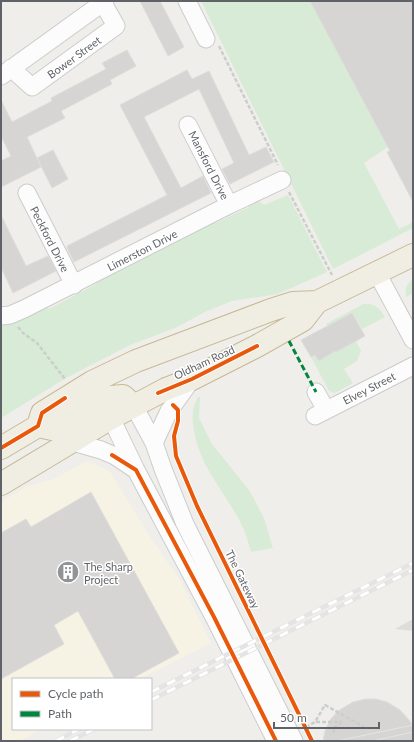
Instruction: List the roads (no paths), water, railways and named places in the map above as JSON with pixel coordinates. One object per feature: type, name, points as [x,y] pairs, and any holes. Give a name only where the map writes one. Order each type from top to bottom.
[{"type":"highway","name":"Oldham Road","points":[[1,484],[73,442],[102,400],[136,361],[271,310],[293,303],[317,302],[413,255]]},
{"type":"highway","name":"Oldham Road","points":[[102,400],[134,406],[166,389],[257,346],[303,320],[317,302]]},
{"type":"highway","points":[[4,444],[38,426],[52,428],[102,400]]},
{"type":"street","points":[[186,1],[206,39]]},
{"type":"street","name":"Bower Street","points":[[104,2],[116,26],[32,87],[6,72],[104,2]]},
{"type":"street","name":"Mansford Drive","points":[[188,125],[229,205]]},
{"type":"street","name":"Limerston Drive","points":[[5,315],[74,285],[229,205],[282,180]]},
{"type":"street","name":"Peckford Drive","points":[[27,193],[74,285]]},
{"type":"street","points":[[377,273],[413,340]]},
{"type":"street","name":"Elvey Street","points":[[316,392],[320,413],[413,366]]},
{"type":"street","points":[[154,443],[170,411],[192,378]]},
{"type":"street","points":[[102,400],[136,470],[214,618],[276,741]]},
{"type":"street","points":[[134,406],[154,443],[185,524],[301,738]]},
{"type":"street","points":[[73,442],[102,450],[115,456],[136,470]]},
{"type":"tram line","points":[[337,741],[413,725]]},
{"type":"tram line","points":[[372,741],[413,732]]},
{"type":"railway","points":[[152,692],[413,563]]},
{"type":"railway","points":[[152,700],[413,570]]},
{"type":"railway","points":[[56,741],[77,730]]},
{"type":"railway","points":[[70,741],[92,730]]},
{"type":"place","name":"The Sharp Project","points":[[68,572]]}]
